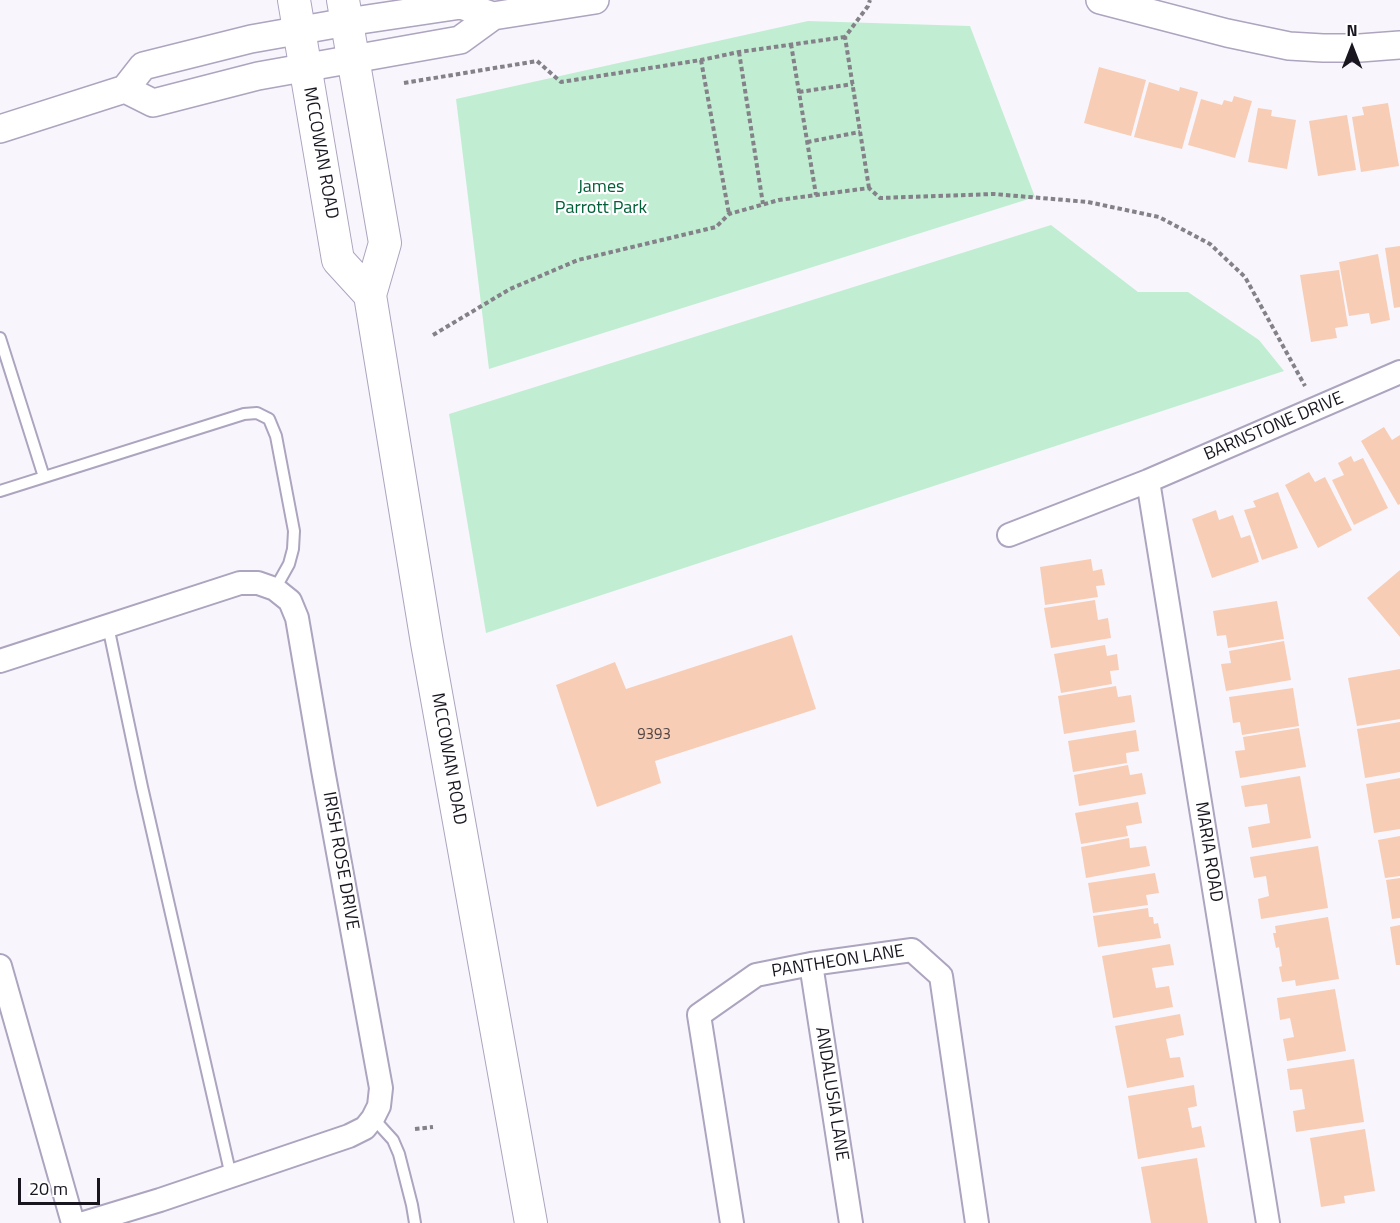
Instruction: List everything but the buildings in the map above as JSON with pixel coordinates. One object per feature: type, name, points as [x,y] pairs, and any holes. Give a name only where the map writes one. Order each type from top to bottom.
[{"type":"main road","name":"MCCOWAN ROAD","points":[[294,0],[338,260],[370,295]]},
{"type":"main road","name":"MCCOWAN ROAD","points":[[345,11],[385,243],[370,295],[427,643],[531,1223]]},
{"type":"street","points":[[125,89],[153,103],[258,75],[460,40],[493,16],[595,0]]},
{"type":"street","points":[[1100,0],[1227,33],[1289,46],[1360,48],[1400,45]]},
{"type":"street","points":[[0,129],[125,89],[143,66],[251,39],[299,31],[345,11],[461,5],[493,16]]},
{"type":"street","name":"BARNSTONE DRIVE","points":[[1009,535],[1148,481],[1400,372]]},
{"type":"street","name":"MARIA ROAD","points":[[1148,481],[1268,1223]]},
{"type":"street","points":[[0,660],[240,583],[258,583],[275,589]]},
{"type":"street","name":"IRISH ROSE DRIVE","points":[[275,589],[290,601],[297,618],[381,1088],[379,1106],[373,1118]]},
{"type":"street","name":"PANTHEON LANE","points":[[732,1223],[699,1015],[756,975],[811,964],[912,950],[941,976],[977,1223]]},
{"type":"street","name":"ANDALUSIA LANE","points":[[811,964],[851,1223]]},
{"type":"street","points":[[0,966],[73,1223]]},
{"type":"street","points":[[84,1223],[349,1136],[365,1128],[373,1118]]},
{"type":"lane","points":[[0,338],[44,477]]},
{"type":"lane","points":[[0,491],[244,414],[257,413],[269,419],[276,436],[294,531],[289,564],[275,589]]},
{"type":"lane","points":[[108,626],[231,1176]]},
{"type":"lane","points":[[373,1118],[393,1140],[399,1154],[415,1223]]},
{"type":"path","points":[[870,0],[845,38],[869,188],[880,198],[994,194],[1088,202],[1159,217],[1210,244],[1245,277],[1306,387]]},
{"type":"path","points":[[404,83],[537,61],[561,82],[739,52],[845,38]]},
{"type":"path","points":[[791,44],[816,195]]},
{"type":"path","points":[[739,52],[763,204]]},
{"type":"path","points":[[701,60],[729,214]]},
{"type":"path","points":[[799,92],[853,84]]},
{"type":"path","points":[[807,142],[860,132]]},
{"type":"path","points":[[433,335],[510,289],[578,260],[716,227],[729,214],[779,200],[869,188]]},
{"type":"path","points":[[415,1130],[433,1127]]},
{"type":"green space","name":"James Parrott Park","points":[[808,21],[970,26],[1035,197],[489,369],[456,99]]},
{"type":"green space","points":[[1051,225],[1138,292],[1188,292],[1259,340],[1284,371],[486,633],[449,414]]}]
